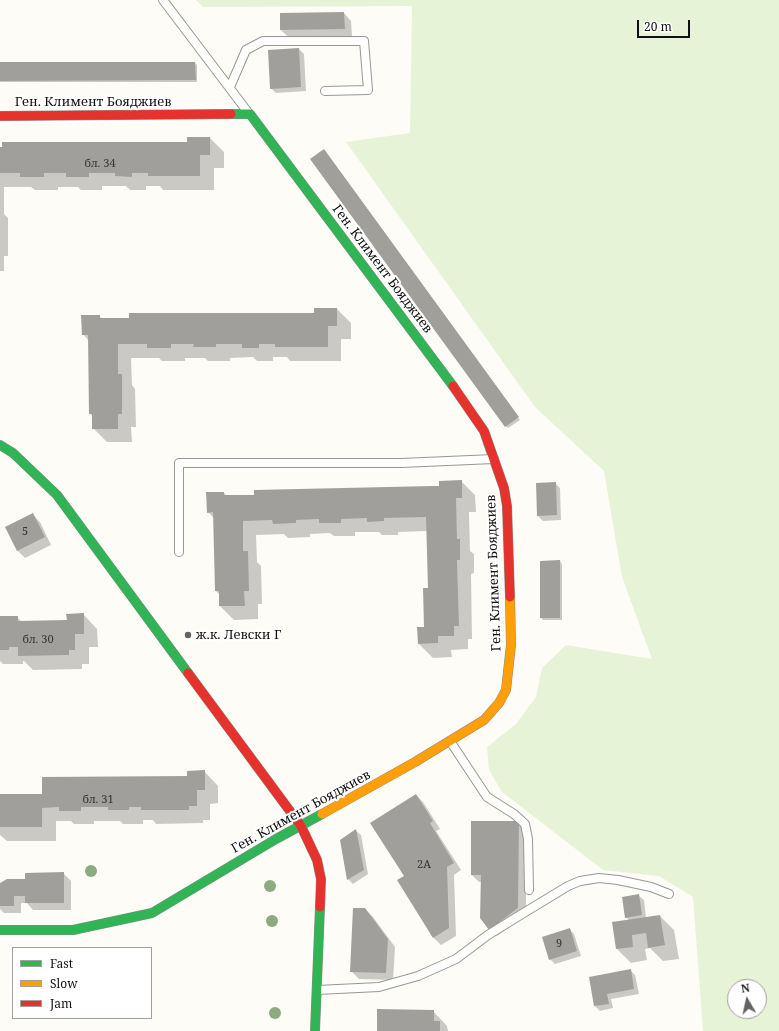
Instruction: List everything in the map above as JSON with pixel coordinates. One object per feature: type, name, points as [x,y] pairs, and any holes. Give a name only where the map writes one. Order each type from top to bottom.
[{"type":"street","name":"Ген. Климент Бояджиев","points":[[0,116],[250,114],[449,381],[484,431],[504,488],[507,506],[511,645],[506,690],[499,703],[484,720],[415,762],[301,826],[152,913],[73,930],[0,930]]},
{"type":"street","points":[[0,446],[13,453],[56,495],[301,826],[316,860],[321,879],[315,1031]]},
{"type":"lane","points":[[164,0],[250,114]]},
{"type":"lane","points":[[230,87],[246,50],[263,41],[364,42],[368,90],[325,91]]},
{"type":"lane","points":[[180,552],[179,463],[401,463],[495,459]]},
{"type":"lane","points":[[450,741],[487,797],[514,814],[525,824],[528,839],[529,890]]},
{"type":"lane","points":[[317,990],[379,987],[418,976],[456,959],[511,921],[568,886],[580,881],[600,878],[618,880],[651,887],[669,894]]},
{"type":"green space","points":[[196,0],[779,0],[779,1031],[703,1031],[693,897],[659,876],[603,870],[502,792],[489,770],[487,747],[516,724],[536,697],[542,668],[566,645],[652,659],[622,577],[604,471],[535,407],[346,142],[410,133],[412,6],[203,7]]},
{"type":"building","points":[[344,12],[345,29],[280,30],[280,13]]},
{"type":"building","points":[[299,48],[301,87],[270,89],[268,50]]},
{"type":"building","points":[[0,62],[195,62],[196,80],[0,81]]},
{"type":"building","points":[[187,137],[210,137],[210,155],[200,155],[200,176],[148,176],[148,173],[132,173],[132,177],[115,176],[115,173],[89,173],[89,177],[66,177],[66,173],[44,173],[44,177],[20,177],[20,173],[0,173],[0,147],[2,147],[2,142],[187,142]]},
{"type":"building","points":[[324,149],[519,417],[505,427],[310,159]]},
{"type":"building","points":[[314,308],[337,308],[337,326],[328,326],[328,347],[275,347],[275,344],[259,344],[259,348],[242,348],[242,344],[216,344],[216,347],[193,347],[194,344],[171,344],[171,348],[147,348],[147,344],[118,344],[118,374],[122,374],[122,414],[118,414],[118,429],[92,429],[92,414],[89,414],[88,335],[82,335],[81,315],[100,315],[100,318],[129,318],[129,313],[314,313]]},
{"type":"building","points":[[462,480],[462,498],[456,498],[457,539],[460,539],[460,560],[457,560],[459,626],[454,626],[454,636],[438,636],[438,643],[418,644],[417,627],[424,627],[423,588],[428,588],[426,517],[384,518],[384,521],[367,522],[367,518],[341,519],[341,523],[319,523],[319,519],[296,520],[296,523],[273,524],[272,520],[243,521],[243,551],[248,551],[249,591],[244,591],[245,606],[219,606],[219,591],[215,591],[213,512],[207,513],[206,492],[224,492],[224,495],[254,495],[254,490],[439,486],[439,481]]},
{"type":"building","points":[[556,482],[557,515],[537,516],[536,483]]},
{"type":"building","points":[[33,513],[45,537],[17,551],[5,527]]},
{"type":"building","points":[[560,560],[560,618],[540,618],[540,561]]},
{"type":"building","points":[[84,613],[84,634],[75,634],[75,650],[69,650],[69,655],[18,656],[18,647],[9,647],[9,650],[0,650],[0,616],[18,616],[18,621],[67,620],[66,614]]},
{"type":"building","points":[[205,770],[205,790],[197,790],[197,806],[189,806],[189,810],[141,810],[141,807],[129,807],[129,810],[108,810],[108,807],[81,807],[81,811],[59,811],[59,807],[42,808],[42,827],[0,827],[0,794],[42,794],[42,777],[187,776],[187,771]]},
{"type":"building","points":[[416,794],[433,821],[430,823],[454,863],[447,867],[449,928],[433,938],[397,880],[404,876],[370,823]]},
{"type":"building","points":[[471,821],[519,821],[518,908],[489,930],[480,918],[481,875],[471,875]]},
{"type":"building","points":[[356,829],[364,870],[347,880],[340,840]]},
{"type":"building","points":[[64,872],[64,903],[25,903],[25,896],[14,896],[14,906],[0,906],[0,883],[7,879],[25,879],[25,873]]},
{"type":"building","points":[[639,894],[642,915],[625,918],[622,897]]},
{"type":"building","points":[[353,908],[365,908],[388,939],[386,973],[350,972]]},
{"type":"building","points":[[660,915],[665,945],[648,948],[646,933],[632,935],[633,947],[616,949],[612,922]]},
{"type":"building","points":[[570,928],[577,951],[549,960],[542,937]]},
{"type":"building","points":[[631,969],[634,989],[607,994],[609,1004],[594,1006],[589,977]]},
{"type":"building","points":[[377,1009],[434,1010],[434,1021],[440,1021],[440,1031],[377,1031]]},
{"type":"traffic: fast","points":[[231,114],[250,114],[453,386]]},
{"type":"traffic: fast","points":[[0,445],[13,453],[57,495],[188,673]]},
{"type":"traffic: fast","points":[[0,930],[73,930],[152,913],[276,839],[322,814]]},
{"type":"traffic: fast","points":[[315,1031],[320,907]]},
{"type":"traffic: slow","points":[[322,814],[415,762],[484,720],[499,703],[506,690],[511,645],[510,597]]},
{"type":"traffic: jam","points":[[0,116],[231,114]]},
{"type":"traffic: jam","points":[[453,386],[484,431],[504,488],[507,506],[510,597]]},
{"type":"traffic: jam","points":[[188,673],[301,826],[317,860],[321,879],[320,907]]},
{"type":"place","name":"ж.к. Левски Г","points":[[188,635]]}]
